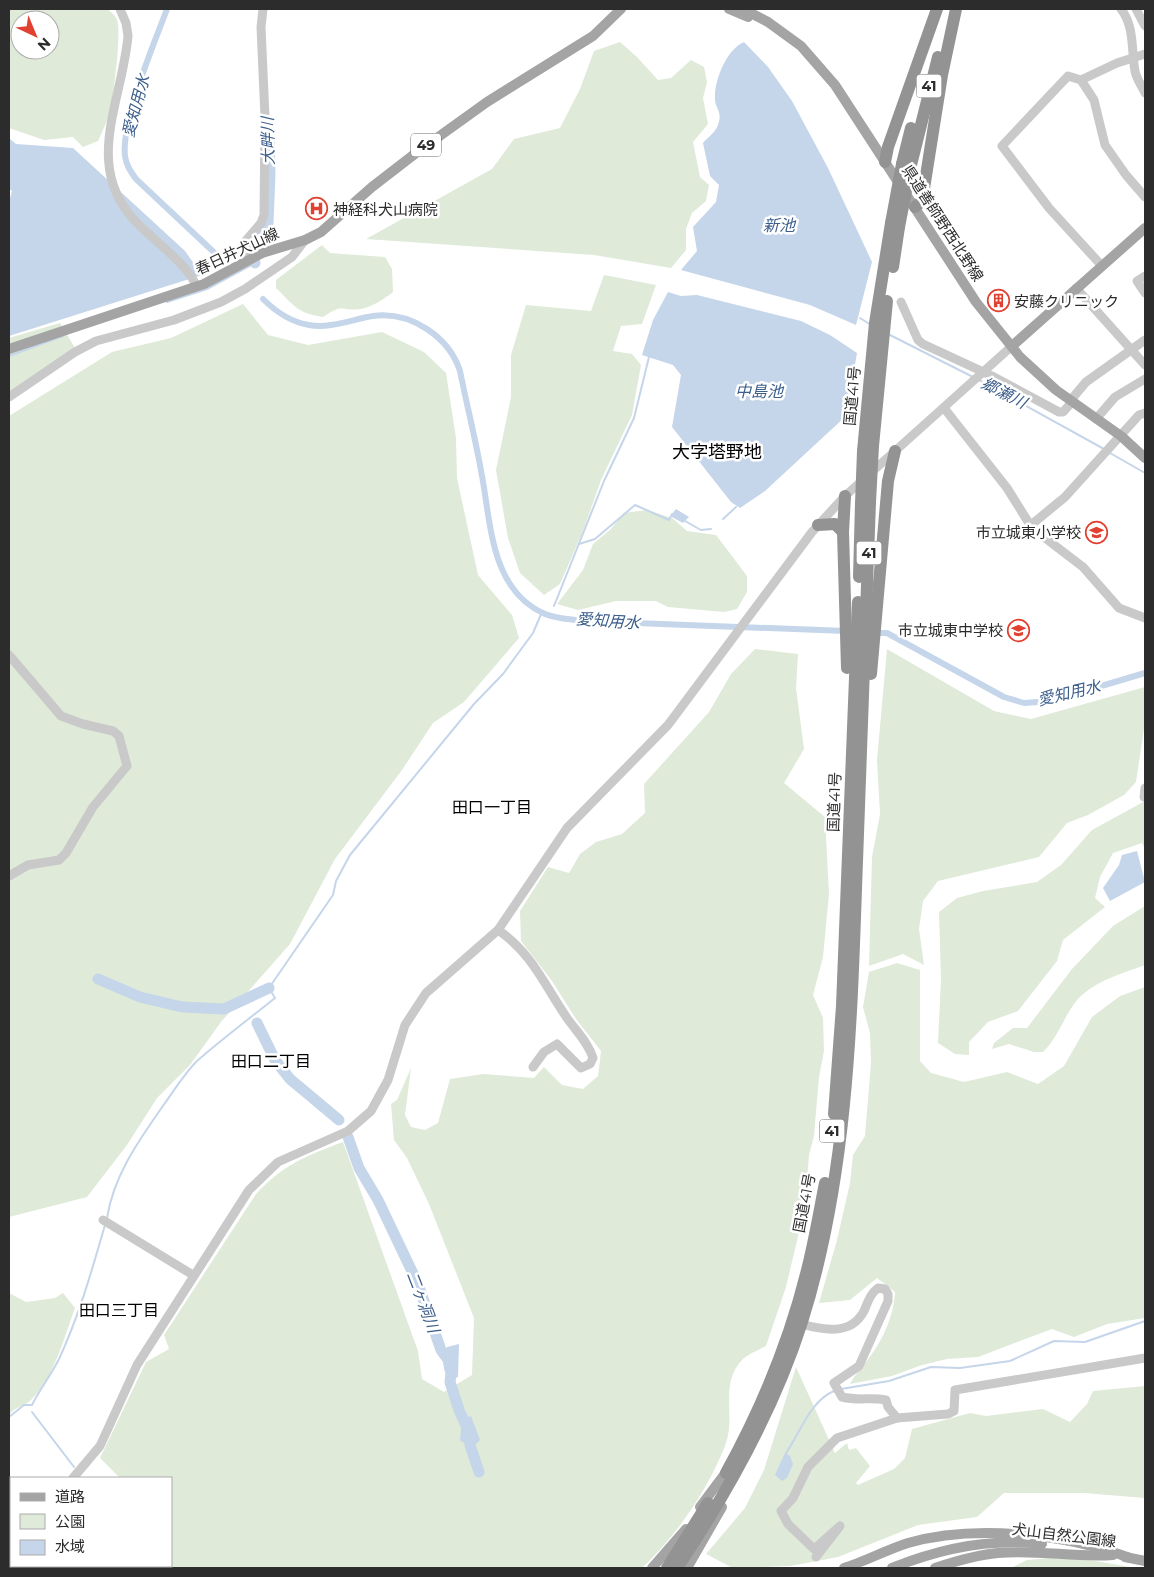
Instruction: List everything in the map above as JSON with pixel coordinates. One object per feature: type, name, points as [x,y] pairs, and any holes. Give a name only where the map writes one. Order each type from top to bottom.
[{"type":"highway","points":[[885,162],[888,147],[937,9]]},
{"type":"highway","name":"国道41号","points":[[677,1568],[777,1388],[801,1324],[828,1217],[846,1088],[859,658],[867,604],[866,503],[871,416],[882,308],[895,225],[906,165],[943,9]]},
{"type":"highway","name":"国道41号","points":[[906,165],[952,9]]},
{"type":"highway","points":[[915,207],[922,201],[942,75],[956,9]]},
{"type":"highway","points":[[857,744],[859,658],[888,482],[895,451]]},
{"type":"highway","points":[[874,470],[881,472],[888,482]]},
{"type":"highway","points":[[845,496],[843,532],[845,607],[859,658]]},
{"type":"highway","points":[[818,525],[835,524],[843,532]]},
{"type":"highway","name":"国道41号","points":[[667,1568],[731,1473],[780,1353],[806,1275],[827,1177],[836,1098],[857,744]]},
{"type":"main road","name":"春日井犬山線","points":[[9,349],[196,286],[262,253],[305,240],[321,232],[372,186],[487,102],[593,36],[621,9]]},
{"type":"main road","name":"県道善師野西北野線","points":[[729,9],[801,46]]},
{"type":"main road","name":"県道善師野西北野線","points":[[743,9],[768,22],[801,46],[835,85],[976,302],[1036,373],[1070,402],[1121,436],[1145,458]]},
{"type":"main road","points":[[1012,346],[1145,228]]},
{"type":"main road","points":[[652,1568],[731,1473]]},
{"type":"main road","points":[[687,1568],[720,1512],[731,1473]]},
{"type":"main road","points":[[844,1568],[907,1544],[965,1533],[1027,1536],[1105,1548],[1130,1558]]},
{"type":"main road","name":"犬山自然公園線","points":[[892,1568],[942,1551],[1008,1542],[1037,1544],[1145,1561]]},
{"type":"main road","points":[[935,1568],[964,1559],[999,1552],[1092,1556],[1113,1555]]},
{"type":"street","points":[[246,260],[243,244],[261,223],[264,214],[265,117],[261,27],[263,9]]},
{"type":"street","points":[[1120,9],[1125,14],[1132,35],[1135,73],[1145,93]]},
{"type":"street","points":[[1136,9],[1145,26]]},
{"type":"street","points":[[124,10],[128,29],[127,47],[107,148],[108,170],[113,188],[121,205],[187,272],[196,286]]},
{"type":"street","points":[[1081,80],[1117,63],[1145,54]]},
{"type":"street","points":[[1102,266],[1049,208],[1002,146],[1068,76],[1081,80],[1094,100],[1104,145],[1145,197]]},
{"type":"street","points":[[9,397],[75,352],[96,341],[174,320],[221,302],[246,289],[292,257],[305,240]]},
{"type":"street","points":[[1145,276],[1137,282],[1145,293]]},
{"type":"street","points":[[1076,288],[1145,365]]},
{"type":"street","points":[[901,302],[918,340],[923,344],[985,372],[1058,412],[1062,412],[1086,382],[1145,340]]},
{"type":"street","points":[[74,1477],[100,1446],[137,1365],[249,1190],[278,1162],[348,1131],[371,1111],[388,1080],[405,1025],[415,1008],[441,978],[498,930],[567,828],[655,740],[818,525],[845,496],[1012,346]]},
{"type":"street","points":[[1096,419],[1115,397],[1145,379]]},
{"type":"street","points":[[944,408],[1007,488],[1031,525],[1083,566],[1119,608],[1145,618]]},
{"type":"street","points":[[1031,525],[1065,497],[1139,415],[1145,413]]},
{"type":"street","points":[[9,656],[61,716],[83,724],[113,730],[119,736],[127,766],[93,807],[66,853],[59,860],[28,865],[9,876]]},
{"type":"street","points":[[1144,797],[1145,788]]},
{"type":"street","points":[[498,930],[515,943],[539,971],[565,1015],[589,1047],[593,1058],[590,1064],[581,1068],[557,1044],[544,1052],[533,1067]]},
{"type":"street","points":[[102,1220],[193,1275]]},
{"type":"street","points":[[801,1324],[827,1331],[837,1329],[860,1317],[873,1292],[878,1288],[885,1289],[888,1294],[865,1356],[859,1366],[834,1383],[842,1397],[860,1401],[876,1398],[886,1400],[888,1407],[897,1418]]},
{"type":"street","points":[[816,1556],[840,1526],[814,1549],[788,1524],[780,1511],[793,1498],[808,1467],[837,1438],[897,1418],[948,1414],[954,1411],[955,1390],[1145,1358]]},
{"type":"green space","points":[[9,9],[107,9],[117,20],[118,38],[110,112],[98,141],[83,147],[73,137],[44,140],[9,128]]},
{"type":"green space","points":[[620,42],[658,80],[671,78],[691,60],[704,67],[707,82],[703,98],[708,124],[693,142],[700,177],[709,185],[706,201],[692,213],[686,229],[686,250],[671,268],[594,255],[366,239],[492,169],[514,139],[560,128],[580,89],[594,51]]},
{"type":"green space","points":[[322,245],[330,253],[385,257],[392,269],[393,292],[382,300],[361,309],[339,309],[323,317],[301,311],[276,288],[276,280]]},
{"type":"green space","points":[[604,275],[656,285],[642,324],[621,326],[613,351],[632,354],[641,365],[632,415],[601,480],[583,531],[560,584],[544,595],[520,573],[508,538],[496,470],[511,397],[511,355],[526,305],[591,311]]},
{"type":"green space","points":[[243,304],[268,335],[308,345],[382,332],[424,352],[446,373],[456,438],[457,478],[478,575],[512,615],[519,638],[464,702],[433,723],[402,770],[335,859],[290,944],[221,1022],[190,1065],[157,1098],[127,1145],[87,1197],[9,1217],[9,416],[112,352],[171,338]]},
{"type":"green space","points":[[60,323],[75,348],[9,393],[9,338]]},
{"type":"green space","points":[[647,510],[672,518],[687,531],[716,535],[747,576],[747,592],[737,609],[724,612],[668,607],[656,601],[616,601],[578,610],[557,604],[583,570],[593,544],[611,529],[624,513]]},
{"type":"green space","points":[[755,649],[798,654],[796,688],[804,749],[784,783],[825,817],[829,894],[823,957],[813,995],[823,1018],[824,1051],[819,1077],[814,1136],[809,1155],[805,1207],[786,1287],[766,1346],[743,1359],[731,1379],[728,1435],[725,1446],[700,1496],[679,1527],[642,1568],[9,1568],[10,1539],[10,1567],[172,1567],[172,1477],[119,1477],[100,1458],[146,1362],[169,1349],[164,1335],[256,1194],[286,1168],[318,1152],[343,1142],[418,1351],[422,1379],[444,1392],[472,1375],[474,1318],[429,1204],[407,1158],[394,1140],[391,1104],[397,1100],[411,1068],[405,1115],[411,1127],[425,1130],[438,1123],[450,1079],[483,1074],[534,1078],[544,1067],[562,1085],[583,1089],[598,1076],[601,1051],[576,1019],[552,981],[521,941],[520,911],[548,867],[569,873],[580,854],[596,842],[622,834],[645,813],[644,784],[709,712],[731,674]]},
{"type":"green space","points":[[887,649],[994,711],[1031,719],[1145,687],[1145,722],[1136,782],[1124,795],[1088,815],[1067,823],[1039,857],[938,881],[923,901],[919,929],[924,965],[903,954],[869,966],[872,857],[880,814],[877,760]]},
{"type":"green space","points":[[1145,801],[1145,849],[1142,843],[1113,853],[1100,877],[1095,898],[1105,907],[1063,940],[1057,961],[1018,1011],[988,1022],[969,1042],[969,1055],[955,1054],[938,1043],[941,979],[939,912],[957,898],[983,891],[1037,882],[1061,865],[1092,830]]},
{"type":"green space","points":[[1145,906],[1145,965],[1089,989],[1076,1001],[1049,1046],[1043,1052],[1034,1052],[1009,1044],[992,1049],[994,1043],[1013,1028],[1027,1028],[1072,969],[1113,926]]},
{"type":"green space","points":[[897,963],[920,970],[920,1061],[931,1073],[964,1082],[1007,1072],[1038,1084],[1064,1066],[1092,1017],[1120,996],[1145,987],[1145,1318],[1107,1324],[1074,1337],[1052,1329],[978,1357],[947,1359],[922,1365],[892,1376],[850,1384],[883,1335],[890,1318],[895,1292],[877,1278],[850,1300],[819,1303],[837,1240],[850,1183],[853,1155],[865,1136],[871,1063],[870,1033],[863,1007],[869,972]]},
{"type":"green space","points":[[9,1293],[26,1302],[55,1298],[63,1293],[75,1308],[58,1357],[46,1380],[31,1400],[9,1415]]},
{"type":"green space","points":[[796,1367],[835,1453],[847,1443],[849,1450],[856,1448],[870,1466],[856,1483],[858,1485],[894,1469],[905,1458],[912,1429],[970,1413],[986,1416],[1043,1409],[1070,1422],[1087,1404],[1093,1391],[1145,1386],[1145,1498],[1084,1493],[1004,1493],[977,1517],[918,1525],[838,1557],[790,1566],[733,1568],[706,1554],[745,1508],[764,1470]]},
{"type":"green space","points":[[1053,1558],[1090,1560],[1136,1568],[1011,1568],[1027,1560]]},
{"type":"water","name":"新池","points":[[744,42],[768,67],[792,101],[828,168],[872,262],[856,325],[810,305],[681,270],[697,251],[693,227],[716,202],[719,185],[710,176],[703,143],[718,125],[719,113],[716,105],[715,91],[719,74],[732,51]]},
{"type":"water","points":[[9,138],[16,144],[73,148],[185,251],[202,275],[9,336],[9,202],[12,191],[9,189]]},
{"type":"water","name":"中島池","points":[[668,292],[681,296],[697,295],[801,321],[830,335],[857,353],[846,416],[765,491],[740,508],[731,502],[672,427],[681,375],[673,365],[642,355],[653,320]]},
{"type":"water","points":[[676,509],[689,517],[683,523],[670,516]]},
{"type":"water","points":[[1137,851],[1145,882],[1110,901],[1103,888],[1119,865],[1122,855]]},
{"type":"water","points":[[459,1344],[458,1377],[450,1380],[445,1373],[443,1364],[445,1350],[447,1347]]},
{"type":"water","points":[[471,1416],[480,1440],[476,1444],[465,1444],[460,1440],[462,1419]]},
{"type":"water","points":[[785,1453],[790,1456],[793,1464],[787,1478],[782,1481],[775,1475]]},
{"type":"waterway","name":"愛知用水","points":[[167,9],[133,103],[125,141],[125,156],[129,168],[136,179],[220,258]]},
{"type":"waterway","name":"大畔川","points":[[255,263],[248,246],[268,223],[269,130]]},
{"type":"waterway","points":[[167,302],[207,289],[255,263]]},
{"type":"waterway","name":"愛知用水","points":[[263,299],[284,315],[309,325],[333,325],[373,316],[401,318],[427,329],[447,347],[460,371],[497,554],[504,573],[514,589],[527,603],[545,614],[583,621],[846,631]]},
{"type":"waterway","name":"郷瀬川","points":[[860,318],[871,325]]},
{"type":"waterway","name":"郷瀬川","points":[[888,334],[973,377]]},
{"type":"waterway","points":[[9,356],[63,336]]},
{"type":"waterway","points":[[554,606],[604,481],[634,418],[649,357]]},
{"type":"waterway","name":"郷瀬川","points":[[979,380],[1104,449]]},
{"type":"waterway","name":"郷瀬川","points":[[1110,453],[1145,473]]},
{"type":"waterway","points":[[579,544],[595,539],[635,505],[669,520],[672,514]]},
{"type":"waterway","points":[[723,519],[736,507]]},
{"type":"waterway","points":[[685,521],[701,530],[711,529]]},
{"type":"waterway","points":[[107,1218],[110,1202],[129,1158],[180,1081],[197,1061],[275,998],[269,988],[333,895],[336,881],[350,855],[474,704],[503,674],[533,633],[542,612]]},
{"type":"waterway","name":"愛知用水","points":[[874,633],[887,633],[1004,697],[1024,703],[1051,701],[1145,673]]},
{"type":"waterway","points":[[98,979],[140,997],[182,1007],[224,1009],[269,988]]},
{"type":"waterway","name":"二ヶ洞川","points":[[257,1023],[275,1060],[290,1079],[339,1120]]},
{"type":"waterway","name":"二ヶ洞川","points":[[348,1137],[359,1168],[378,1200],[418,1284],[441,1350],[452,1365],[450,1382],[459,1410],[470,1434],[470,1445],[479,1472]]},
{"type":"waterway","points":[[9,1417],[24,1405],[32,1405],[59,1359],[79,1310],[105,1225]]},
{"type":"waterway","points":[[841,1389],[889,1381],[931,1367],[960,1368],[1010,1361],[1054,1341],[1085,1342],[1145,1321]]},
{"type":"waterway","points":[[786,1453],[806,1418],[818,1402],[834,1391]]},
{"type":"waterway","points":[[32,1412],[74,1467]]},
{"type":"place","name":"神経科犬山病院","points":[[317,209]]},
{"type":"place","name":"安藤クリニック","points":[[998,301]]},
{"type":"place","name":"市立城東小学校","points":[[1097,532]]},
{"type":"place","name":"市立城東中学校","points":[[1019,630]]},
{"type":"district","name":"大字塔野地","points":[[717,452]]},
{"type":"district","name":"田口一丁目","points":[[492,807]]},
{"type":"district","name":"田口二丁目","points":[[271,1061]]},
{"type":"district","name":"田口三丁目","points":[[119,1310]]}]
